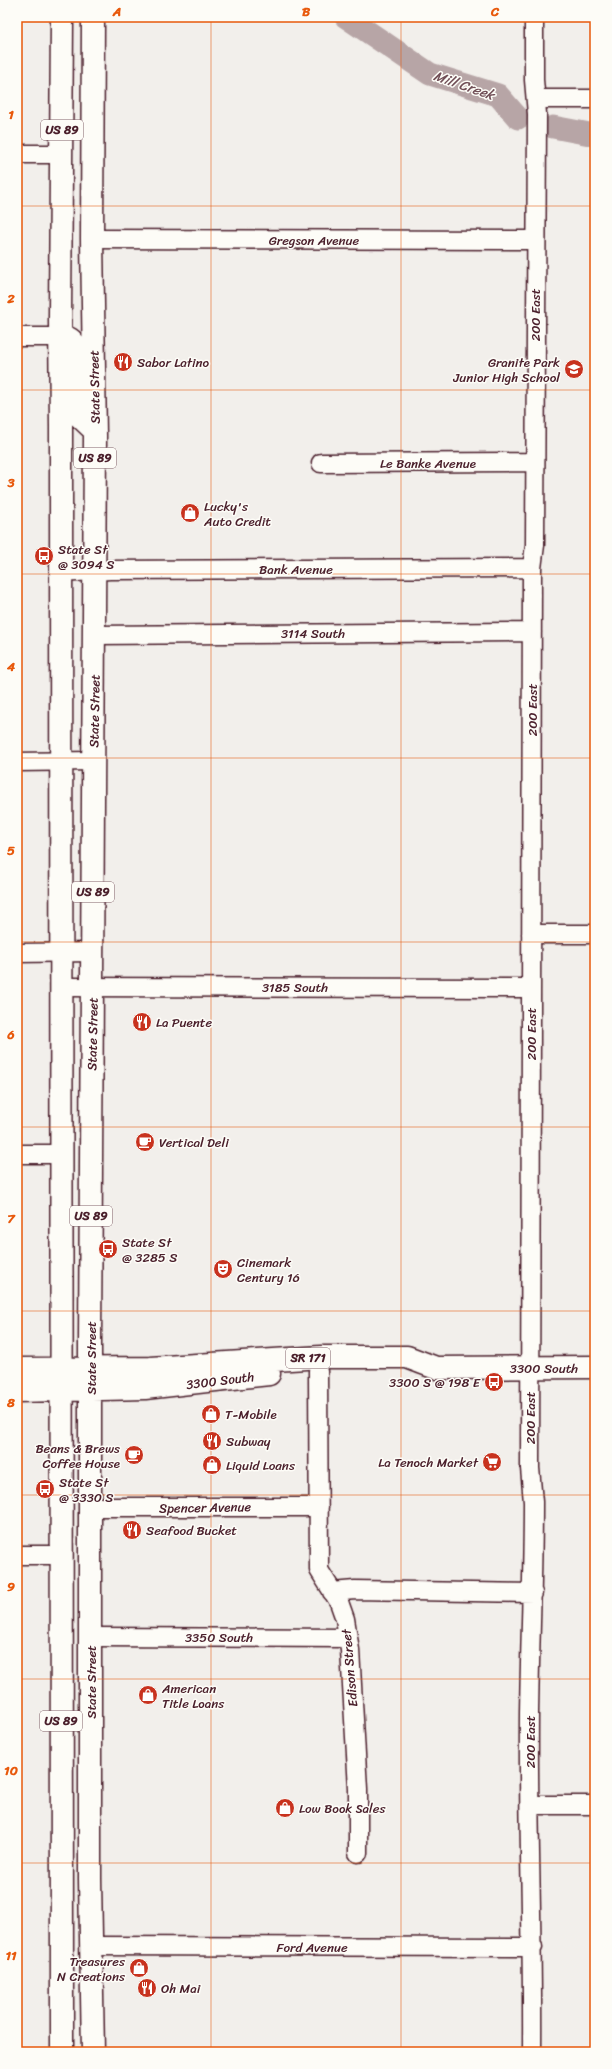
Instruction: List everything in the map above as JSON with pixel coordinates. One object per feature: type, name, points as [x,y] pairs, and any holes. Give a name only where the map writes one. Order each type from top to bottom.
[{"type":"main road","name":"US 89","points":[[62,17],[60,337],[62,2052]]},
{"type":"main road","name":"State Street","points":[[92,17],[92,239],[95,431],[90,1379],[91,1946],[93,2052]]},
{"type":"main road","points":[[60,337],[67,337],[73,340],[76,347],[77,414],[95,431]]},
{"type":"main road","name":"3300 South","points":[[17,1391],[62,1391],[90,1379],[150,1368],[321,1357],[407,1357],[436,1368],[595,1367]]},
{"type":"main road","name":"3300 South","points":[[17,1369],[62,1369],[90,1379],[145,1388],[281,1372],[408,1369],[421,1363]]},
{"type":"street","name":"200 East","points":[[532,2052],[533,1947],[529,1713],[533,1593],[530,1368],[532,568],[535,545],[536,240],[536,99],[534,17]]},
{"type":"street","points":[[536,99],[595,99]]},
{"type":"street","points":[[17,154],[62,154]]},
{"type":"street","name":"Gregson Avenue","points":[[92,239],[536,240]]},
{"type":"street","points":[[17,337],[60,337]]},
{"type":"street","name":"Le Banke Avenue","points":[[321,463],[535,462]]},
{"type":"street","name":"Bank Avenue","points":[[61,573],[94,571],[532,568]]},
{"type":"street","name":"3114 South","points":[[94,635],[532,632]]},
{"type":"street","points":[[17,762],[93,761]]},
{"type":"street","points":[[531,934],[595,934]]},
{"type":"street","points":[[17,953],[93,952]]},
{"type":"street","name":"3185 South","points":[[60,987],[531,988]]},
{"type":"street","points":[[17,1154],[61,1154]]},
{"type":"street","name":"Edison Street","points":[[318,1371],[319,1570],[339,1602],[348,1638],[358,1789],[358,1853]]},
{"type":"street","name":"Spencer Avenue","points":[[91,1507],[319,1507]]},
{"type":"street","points":[[17,1555],[62,1555]]},
{"type":"street","points":[[332,1592],[355,1590],[533,1593]]},
{"type":"street","name":"3350 South","points":[[91,1637],[348,1638]]},
{"type":"street","points":[[530,1805],[595,1805]]},
{"type":"street","name":"Ford Avenue","points":[[91,1946],[533,1947]]},
{"type":"waterway","name":"Mill Creek","points":[[346,17],[430,74],[498,95],[518,118]]},
{"type":"waterway","name":"Mill Creek","points":[[553,127],[595,135]]},
{"type":"place","name":"Sabor Latino","points":[[123,362]]},
{"type":"place","name":"Granite Park Junior High School","points":[[574,369]]},
{"type":"place","name":"Lucky's Auto Credit","points":[[190,513]]},
{"type":"place","name":"State St @ 3094 S","points":[[44,556]]},
{"type":"place","name":"La Puente","points":[[142,1022]]},
{"type":"place","name":"Vertical Deli","points":[[145,1142]]},
{"type":"place","name":"State St @ 3285 S","points":[[108,1249]]},
{"type":"place","name":"Cinemark Century 16","points":[[223,1269]]},
{"type":"place","name":"3300 S @ 198 E","points":[[494,1382]]},
{"type":"place","name":"T-Mobile","points":[[211,1414]]},
{"type":"place","name":"Subway","points":[[212,1441]]},
{"type":"place","name":"Beans & Brews Coffee House","points":[[134,1455]]},
{"type":"place","name":"La Tenoch Market","points":[[492,1462]]},
{"type":"place","name":"Liquid Loans","points":[[212,1465]]},
{"type":"place","name":"State St @ 3330 S","points":[[45,1489]]},
{"type":"place","name":"Seafood Bucket","points":[[132,1530]]},
{"type":"place","name":"American Title Loans","points":[[148,1695]]},
{"type":"place","name":"Low Book Sales","points":[[285,1808]]},
{"type":"place","name":"Treasures N Creations","points":[[139,1968]]},
{"type":"place","name":"Oh Mai","points":[[147,1988]]}]
